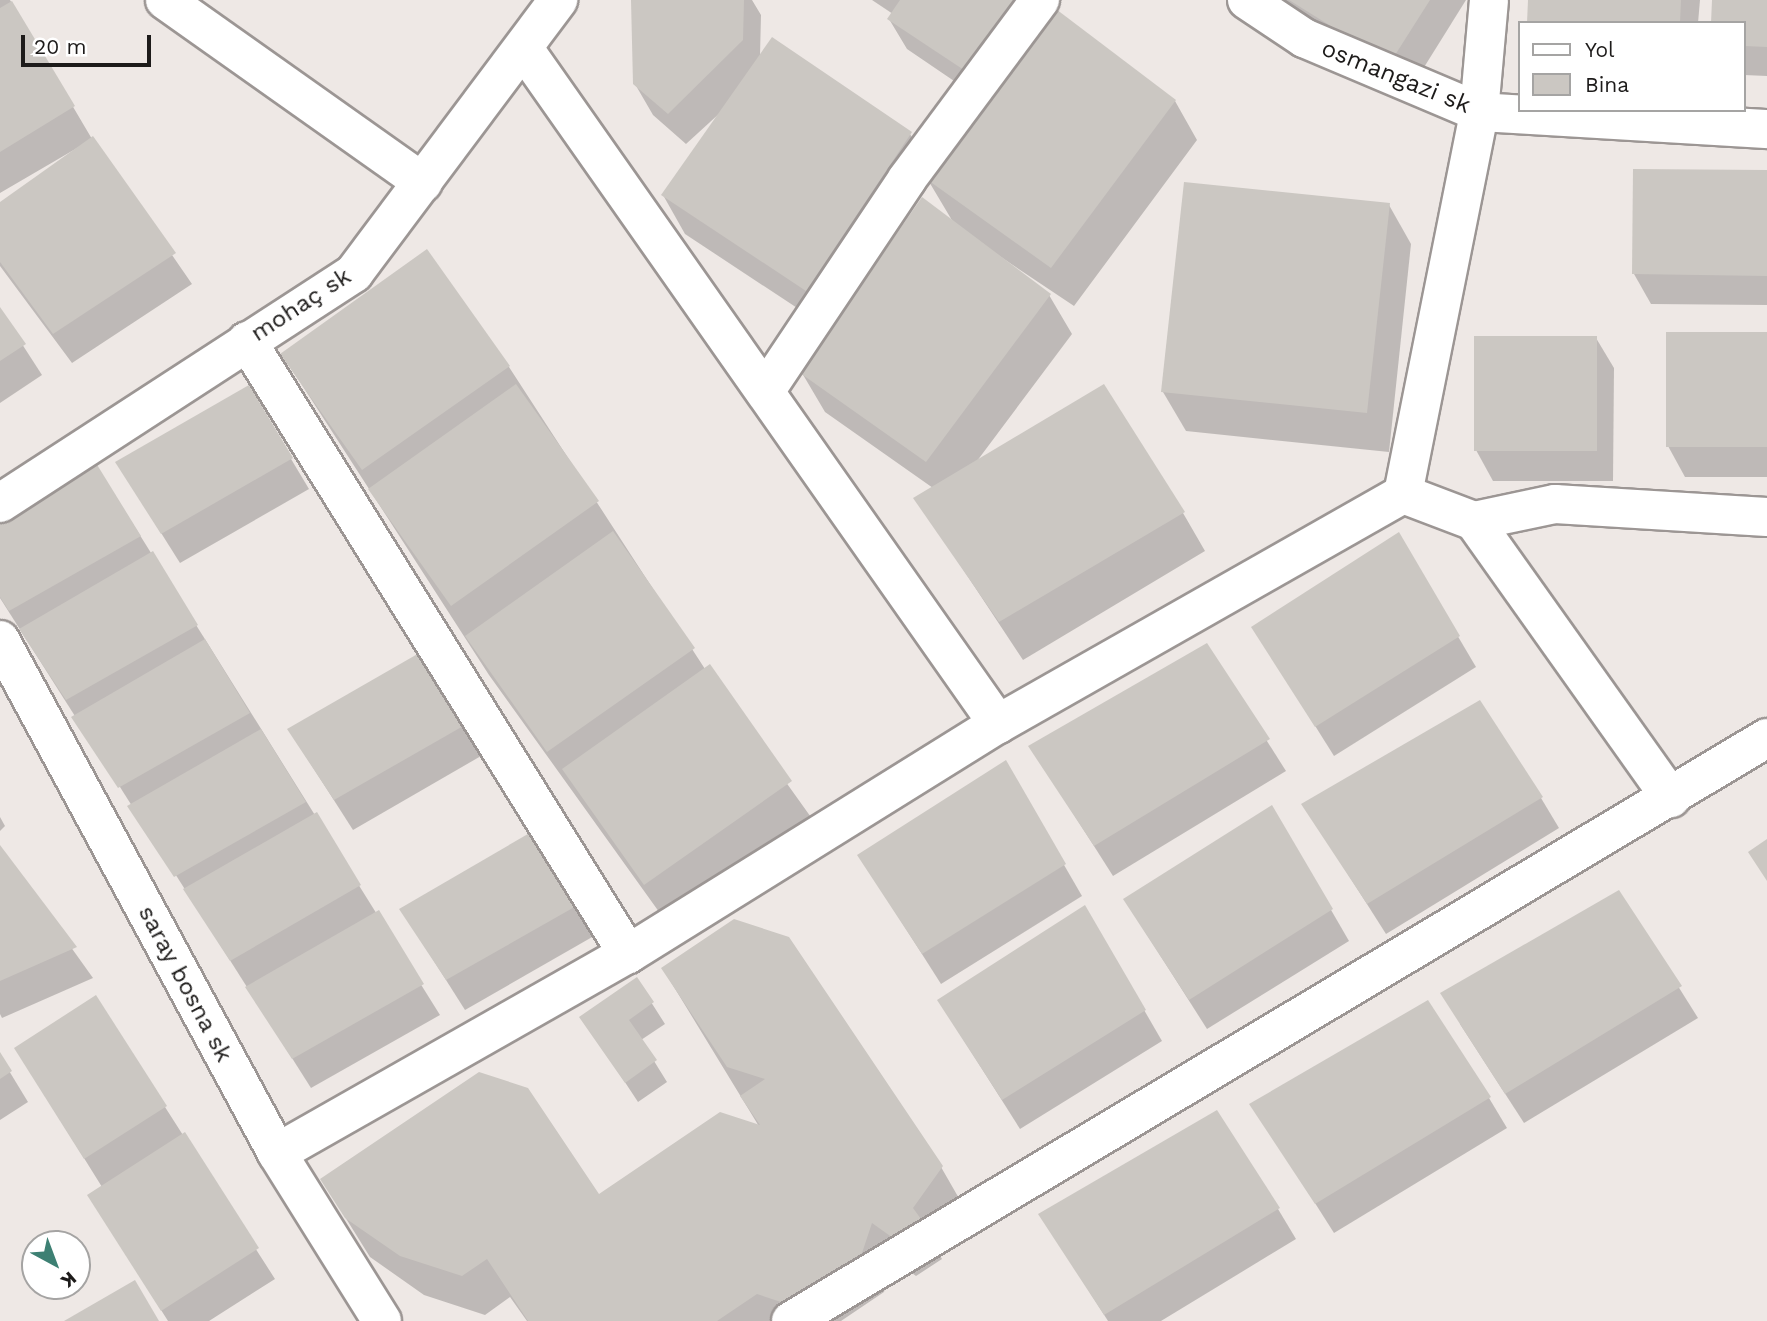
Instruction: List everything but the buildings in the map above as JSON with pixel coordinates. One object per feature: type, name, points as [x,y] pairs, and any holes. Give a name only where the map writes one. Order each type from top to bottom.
[{"type":"street","points":[[165,0],[423,183]]},
{"type":"street","name":"mohaç sk","points":[[0,503],[354,273],[558,0]]},
{"type":"street","points":[[766,390],[907,179],[1040,0]]},
{"type":"street","name":"osmangazi sk","points":[[1247,0],[1304,38],[1479,111],[1767,129]]},
{"type":"street","points":[[276,1153],[628,954],[999,724],[1403,494],[1479,111],[1489,0]]},
{"type":"street","points":[[524,49],[999,724]]},
{"type":"street","points":[[247,341],[628,954]]},
{"type":"street","points":[[1403,494],[1474,521],[1555,504],[1767,517]]},
{"type":"street","points":[[1474,521],[1671,799]]},
{"type":"street","name":"saray bosna sk","points":[[0,640],[276,1153],[382,1321]]},
{"type":"street","points":[[790,1321],[1671,799],[1767,738]]}]
